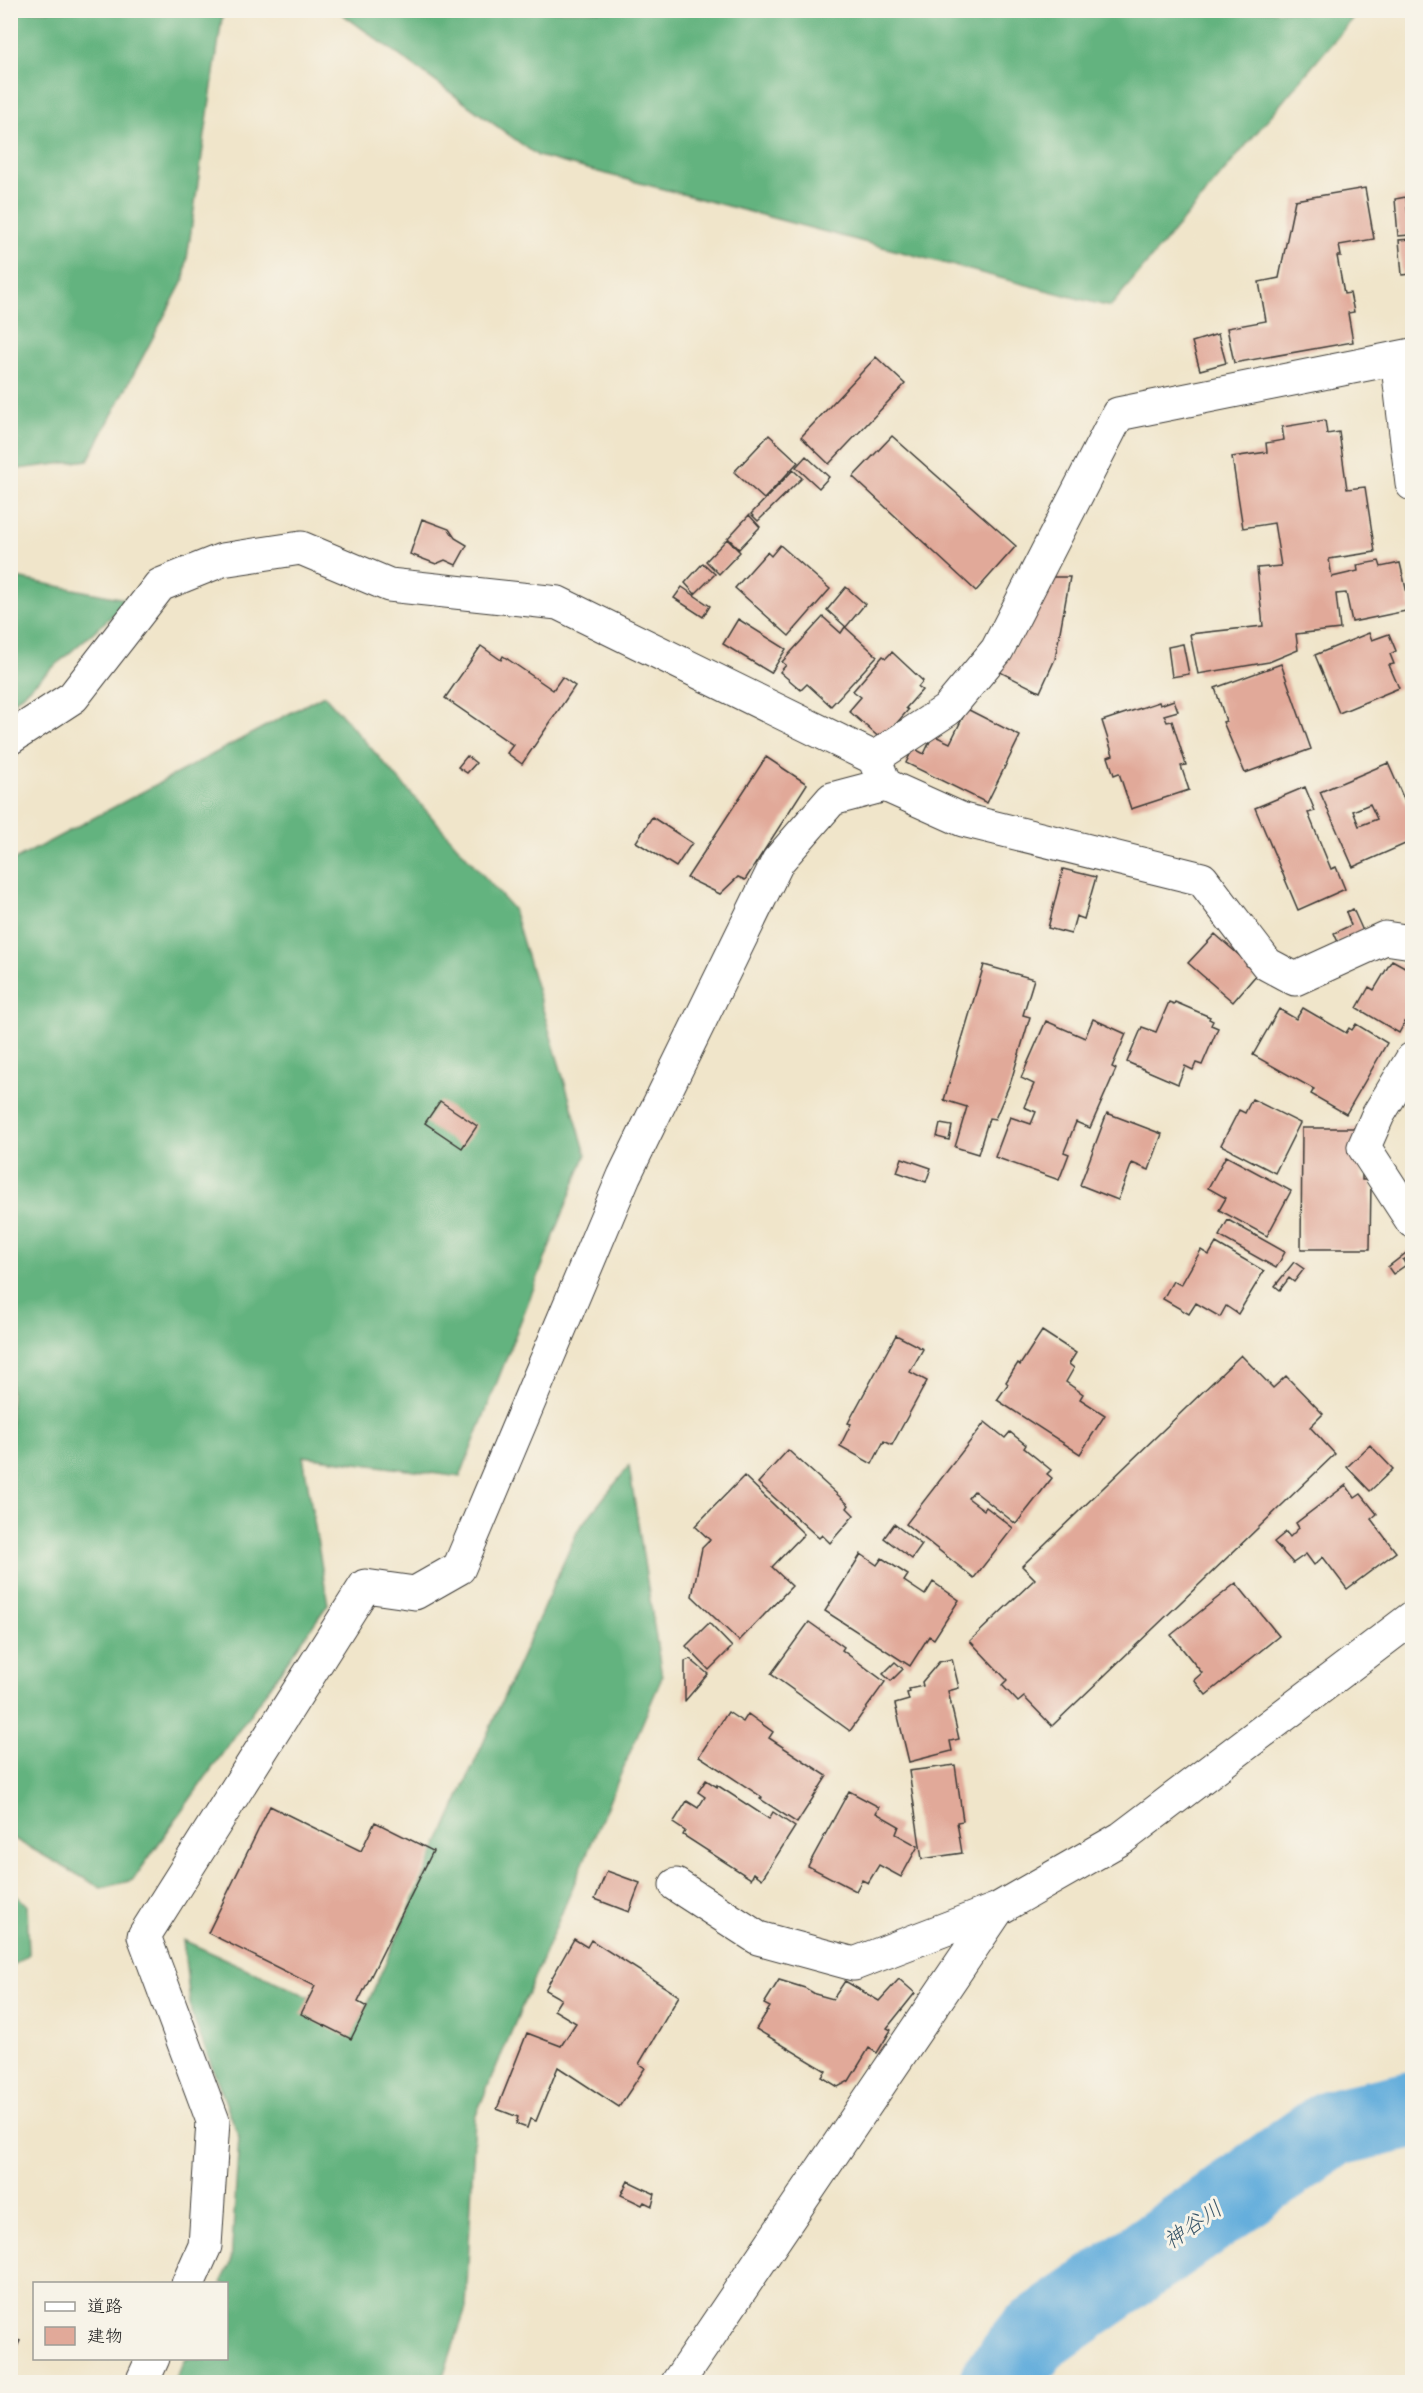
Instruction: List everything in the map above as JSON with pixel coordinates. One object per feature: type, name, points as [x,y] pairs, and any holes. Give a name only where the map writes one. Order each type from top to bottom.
[{"type":"street","points":[[188,2282],[205,2246],[213,2121],[144,1936],[365,1586],[415,1593],[459,1568],[624,1176],[778,861],[832,799],[879,772],[947,710],[997,650],[1118,414],[1405,356],[1413,484]]},
{"type":"street","points":[[10,738],[73,698],[160,585],[222,560],[301,548],[389,585],[558,603],[879,772],[963,820],[1202,879],[1267,964],[1295,979],[1385,938],[1410,935]]},
{"type":"street","points":[[1413,1059],[1378,1115],[1364,1147],[1413,1221]]},
{"type":"street","points":[[676,1885],[758,1938],[854,1964],[998,1909],[1122,1838],[1413,1618]]},
{"type":"street","points":[[678,2382],[998,1909]]},
{"type":"street","points":[[142,2382],[152,2360]]},
{"type":"green space","points":[[10,11],[223,11],[184,279],[88,460],[11,470]]},
{"type":"green space","points":[[338,11],[1355,11],[1353,18],[1110,307],[538,156]]},
{"type":"green space","points":[[11,577],[130,600],[11,704]]},
{"type":"green space","points":[[324,695],[513,909],[586,1154],[460,1477],[303,1456],[328,1604],[133,1880],[101,1888],[11,1837],[11,862]]},
{"type":"green space","points":[[629,1466],[662,1677],[475,2117],[466,2308],[441,2382],[173,2382],[184,2360],[228,2360],[228,2282],[222,2282],[231,2263],[239,2137],[191,2012],[183,1940],[360,2020],[578,1530]]},
{"type":"green space","points":[[11,1891],[27,1905],[29,1954],[11,1967]]},
{"type":"building","points":[[1365,188],[1374,239],[1339,245],[1341,256],[1337,256],[1344,294],[1350,293],[1354,312],[1348,313],[1353,342],[1234,363],[1227,328],[1266,321],[1259,282],[1279,278],[1295,200]]},
{"type":"building","points":[[1406,197],[1410,235],[1398,236],[1395,199]]},
{"type":"building","points":[[1412,239],[1412,274],[1402,275],[1399,240]]},
{"type":"building","points":[[1218,334],[1226,363],[1200,370],[1192,342]]},
{"type":"building","points":[[876,357],[905,384],[829,464],[801,437]]},
{"type":"building","points":[[1325,420],[1327,434],[1339,432],[1347,489],[1365,487],[1375,552],[1329,559],[1332,577],[1358,571],[1357,565],[1379,561],[1381,567],[1400,563],[1411,610],[1352,622],[1346,593],[1336,594],[1340,629],[1296,634],[1298,650],[1269,662],[1198,674],[1190,634],[1263,626],[1257,568],[1281,566],[1274,523],[1243,528],[1232,457],[1267,452],[1266,443],[1284,440],[1282,427]]},
{"type":"building","points":[[769,435],[798,462],[764,499],[734,472]]},
{"type":"building","points":[[892,436],[1016,546],[976,591],[853,477]]},
{"type":"building","points":[[806,456],[829,477],[819,488],[796,467]]},
{"type":"building","points":[[793,470],[802,478],[758,521],[751,514]]},
{"type":"building","points":[[749,515],[760,527],[739,549],[728,538]]},
{"type":"building","points":[[422,519],[449,529],[455,538],[467,545],[456,565],[445,560],[436,564],[410,554]]},
{"type":"building","points":[[727,539],[740,552],[719,574],[706,561]]},
{"type":"building","points":[[780,545],[830,589],[789,636],[735,588],[767,552],[771,556]]},
{"type":"building","points":[[703,563],[715,574],[695,594],[685,583]]},
{"type":"building","points":[[1053,577],[1070,577],[1055,659],[1040,692],[1000,672]]},
{"type":"building","points":[[682,587],[710,606],[703,617],[674,598]]},
{"type":"building","points":[[846,587],[865,604],[846,627],[827,610]]},
{"type":"building","points":[[823,617],[841,633],[845,627],[877,656],[831,706],[807,684],[801,690],[780,672],[786,665],[782,662]]},
{"type":"building","points":[[738,619],[786,649],[771,673],[723,644]]},
{"type":"building","points":[[1369,633],[1372,640],[1389,634],[1396,651],[1390,654],[1394,664],[1389,665],[1399,688],[1339,713],[1315,655]]},
{"type":"building","points":[[1183,644],[1189,674],[1172,677],[1168,647]]},
{"type":"building","points":[[481,646],[501,660],[503,656],[553,690],[562,677],[575,686],[522,764],[507,753],[513,745],[445,698]]},
{"type":"building","points":[[892,652],[923,681],[918,687],[922,690],[882,740],[849,711],[861,697],[853,691],[883,656],[886,658]]},
{"type":"building","points":[[1281,664],[1311,749],[1245,773],[1223,722],[1226,721],[1215,688]]},
{"type":"building","points":[[1174,700],[1178,711],[1164,715],[1167,722],[1172,721],[1186,765],[1181,766],[1189,790],[1131,809],[1119,773],[1114,775],[1108,757],[1113,755],[1102,721],[1159,702],[1160,705]]},
{"type":"building","points":[[967,709],[1020,736],[987,803],[906,763],[913,748],[924,754],[933,735],[950,743]]},
{"type":"building","points":[[467,756],[476,763],[467,773],[458,767]]},
{"type":"building","points":[[766,757],[807,784],[745,880],[738,877],[720,894],[687,878]]},
{"type":"building","points":[[1388,763],[1410,813],[1412,812],[1412,841],[1353,867],[1320,792]],"holes":[[[1370,804],[1377,819],[1359,826],[1353,811]]]},
{"type":"building","points":[[1305,787],[1315,811],[1308,813],[1331,869],[1336,867],[1345,889],[1298,910],[1255,808]]},
{"type":"building","points":[[652,817],[692,843],[676,867],[636,842]]},
{"type":"building","points":[[1063,869],[1096,877],[1084,919],[1076,916],[1071,934],[1048,928]]},
{"type":"building","points":[[1353,909],[1363,931],[1338,942],[1334,933],[1351,925],[1346,912]]},
{"type":"building","points":[[1215,934],[1257,974],[1233,1002],[1188,963]]},
{"type":"building","points":[[1392,960],[1412,971],[1412,1009],[1399,1033],[1357,1008],[1369,987],[1374,990]]},
{"type":"building","points":[[984,965],[1034,979],[1023,1015],[1030,1017],[1011,1081],[995,1119],[989,1118],[978,1154],[955,1147],[967,1107],[944,1100]]},
{"type":"building","points":[[1169,1002],[1174,1004],[1175,1002],[1210,1017],[1209,1019],[1213,1021],[1211,1025],[1218,1028],[1202,1065],[1196,1063],[1193,1070],[1185,1066],[1178,1084],[1127,1062],[1142,1027],[1156,1032]]},
{"type":"building","points":[[1303,1008],[1346,1033],[1356,1024],[1387,1043],[1346,1114],[1311,1094],[1314,1089],[1253,1055],[1279,1009],[1296,1019]]},
{"type":"building","points":[[1093,1019],[1126,1034],[1112,1067],[1116,1069],[1090,1128],[1076,1122],[1064,1152],[1069,1154],[1059,1180],[995,1157],[1010,1117],[1031,1124],[1036,1112],[1024,1107],[1034,1084],[1021,1078],[1046,1021],[1085,1038]]},
{"type":"building","points":[[1252,1099],[1300,1123],[1275,1173],[1221,1145],[1239,1110],[1245,1113]]},
{"type":"building","points":[[440,1101],[477,1126],[462,1148],[425,1123]]},
{"type":"building","points":[[1107,1113],[1162,1134],[1149,1170],[1132,1163],[1118,1200],[1080,1185]]},
{"type":"building","points":[[940,1124],[952,1126],[949,1140],[937,1137]]},
{"type":"building","points":[[1302,1128],[1362,1128],[1362,1180],[1371,1180],[1370,1249],[1301,1249]]},
{"type":"building","points":[[1226,1156],[1291,1191],[1267,1236],[1219,1210],[1226,1198],[1208,1188]]},
{"type":"building","points":[[902,1158],[931,1168],[926,1182],[897,1172]]},
{"type":"building","points":[[1228,1220],[1285,1252],[1276,1268],[1219,1236]]},
{"type":"building","points":[[1216,1243],[1264,1271],[1238,1314],[1226,1306],[1220,1317],[1196,1303],[1189,1314],[1163,1299],[1173,1281],[1181,1285],[1201,1250],[1209,1255]]},
{"type":"building","points":[[1410,1250],[1412,1255],[1403,1260],[1406,1265],[1393,1274],[1388,1267]]},
{"type":"building","points":[[1294,1262],[1304,1269],[1294,1282],[1289,1278],[1280,1290],[1275,1286]]},
{"type":"building","points":[[1042,1331],[1076,1353],[1069,1364],[1074,1368],[1066,1382],[1083,1394],[1080,1399],[1105,1415],[1080,1454],[997,1400],[1018,1363],[1020,1365]]},
{"type":"building","points":[[896,1335],[923,1349],[910,1372],[927,1381],[892,1445],[884,1441],[872,1464],[840,1446],[851,1424],[848,1423]]},
{"type":"building","points":[[1241,1355],[1273,1388],[1286,1376],[1323,1414],[1310,1427],[1335,1454],[1052,1726],[1024,1697],[1018,1702],[1002,1685],[1007,1680],[970,1641],[1035,1579],[1022,1566]]},
{"type":"building","points":[[985,1422],[1005,1438],[1010,1432],[1026,1445],[1024,1448],[1051,1470],[1047,1474],[1052,1478],[1016,1524],[974,1491],[968,1498],[984,1510],[986,1507],[1013,1528],[974,1578],[906,1524]]},
{"type":"building","points":[[1370,1445],[1393,1469],[1370,1491],[1347,1467]]},
{"type":"building","points":[[788,1450],[849,1505],[847,1508],[854,1515],[830,1543],[822,1535],[819,1538],[758,1483]]},
{"type":"building","points":[[744,1476],[804,1534],[772,1567],[792,1586],[739,1641],[692,1596],[702,1548],[710,1540],[695,1526]]},
{"type":"building","points":[[1346,1485],[1355,1498],[1361,1494],[1377,1514],[1371,1519],[1396,1552],[1347,1589],[1323,1557],[1314,1565],[1306,1554],[1293,1563],[1274,1542],[1286,1532],[1290,1537],[1299,1528],[1296,1523]]},
{"type":"building","points":[[894,1524],[922,1545],[912,1559],[884,1538]]},
{"type":"building","points":[[861,1554],[877,1565],[882,1558],[908,1575],[904,1581],[925,1595],[933,1582],[959,1600],[934,1639],[929,1636],[910,1666],[825,1611]]},
{"type":"building","points":[[1236,1583],[1279,1636],[1206,1695],[1194,1680],[1202,1673],[1171,1635]]},
{"type":"building","points":[[809,1622],[844,1647],[842,1650],[885,1682],[850,1731],[771,1674]]},
{"type":"building","points":[[709,1623],[732,1647],[709,1670],[686,1646]]},
{"type":"building","points":[[690,1659],[708,1674],[685,1701],[685,1661]]},
{"type":"building","points":[[952,1659],[959,1688],[948,1691],[959,1739],[950,1741],[952,1751],[909,1762],[895,1704],[909,1700],[907,1693],[910,1692],[909,1689],[923,1686],[922,1682],[939,1662]]},
{"type":"building","points":[[895,1662],[903,1669],[891,1681],[883,1674]]},
{"type":"building","points":[[728,1712],[743,1722],[748,1714],[773,1732],[769,1738],[827,1776],[797,1823],[699,1756]]},
{"type":"building","points":[[955,1765],[963,1821],[957,1822],[962,1853],[922,1859],[909,1771]]},
{"type":"building","points":[[706,1780],[769,1819],[773,1812],[795,1827],[762,1879],[754,1873],[751,1879],[683,1835],[685,1831],[673,1823],[687,1801],[698,1808],[705,1797],[698,1792]]},
{"type":"building","points":[[849,1791],[879,1807],[876,1813],[899,1826],[896,1834],[918,1846],[901,1877],[879,1865],[868,1883],[862,1880],[856,1891],[808,1866]]},
{"type":"building","points":[[270,1806],[361,1851],[375,1822],[433,1851],[358,2002],[367,2007],[351,2039],[301,2014],[315,1986],[208,1933]]},
{"type":"building","points":[[607,1871],[640,1883],[629,1912],[595,1899]]},
{"type":"building","points":[[574,1939],[587,1947],[591,1940],[679,1996],[639,2064],[645,2068],[619,2107],[558,2067],[536,2121],[530,2119],[527,2128],[516,2124],[518,2117],[497,2109],[527,2033],[561,2046],[576,2023],[554,2010],[561,1999],[545,1990]]},
{"type":"building","points":[[899,1979],[915,1993],[887,2028],[891,2030],[877,2053],[869,2048],[849,2081],[838,2087],[822,2077],[826,2071],[756,2029],[770,2007],[764,2004],[779,1980],[833,1999],[845,1981],[879,2001]]},
{"type":"building","points":[[628,2181],[655,2194],[652,2206],[644,2202],[642,2205],[621,2195]]},
{"type":"building","points":[[10,2337],[20,2341],[10,2361]]},
{"type":"waterway","name":"神谷川","points":[[998,2382],[1034,2337],[1332,2128],[1412,2110]]}]
